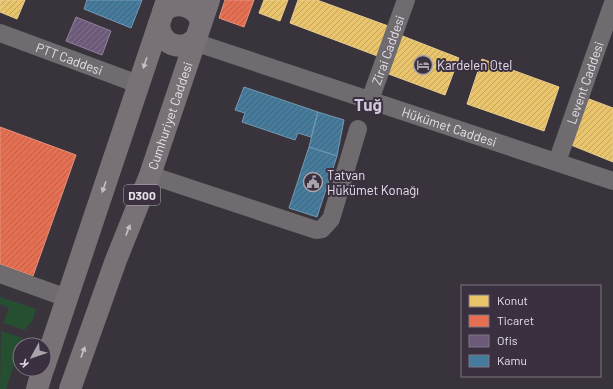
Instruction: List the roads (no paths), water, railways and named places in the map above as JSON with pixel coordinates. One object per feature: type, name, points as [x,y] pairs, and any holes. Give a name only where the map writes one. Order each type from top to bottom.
[{"type":"highway","name":"Cumhuriyet Caddesi","points":[[70,389],[116,260],[150,175],[209,0]]},
{"type":"highway","points":[[186,4],[197,12],[197,35],[186,45],[173,45],[162,36],[163,12],[171,5],[186,4]]},
{"type":"highway","name":"D300","points":[[52,344],[163,12]]},
{"type":"highway","name":"D300","points":[[37,389],[41,377]]},
{"type":"street","name":"Zirai Caddesi","points":[[370,100],[406,0]]},
{"type":"street","name":"Levent Caddesi","points":[[557,162],[613,3]]},
{"type":"street","name":"PTT Caddesi","points":[[0,32],[138,84]]},
{"type":"street","name":"Hükümet Caddesi","points":[[197,35],[370,100],[613,181]]},
{"type":"street","points":[[150,175],[304,227],[316,230],[322,229],[331,219],[358,129]]},
{"type":"street","points":[[0,274],[67,298]]},
{"type":"place","name":"Kardelen Otel","points":[[423,65]]},
{"type":"place","name":"Tatvan Hükümet Konağı","points":[[313,182]]},
{"type":"district","name":"Tuğ","points":[[368,104]]}]
